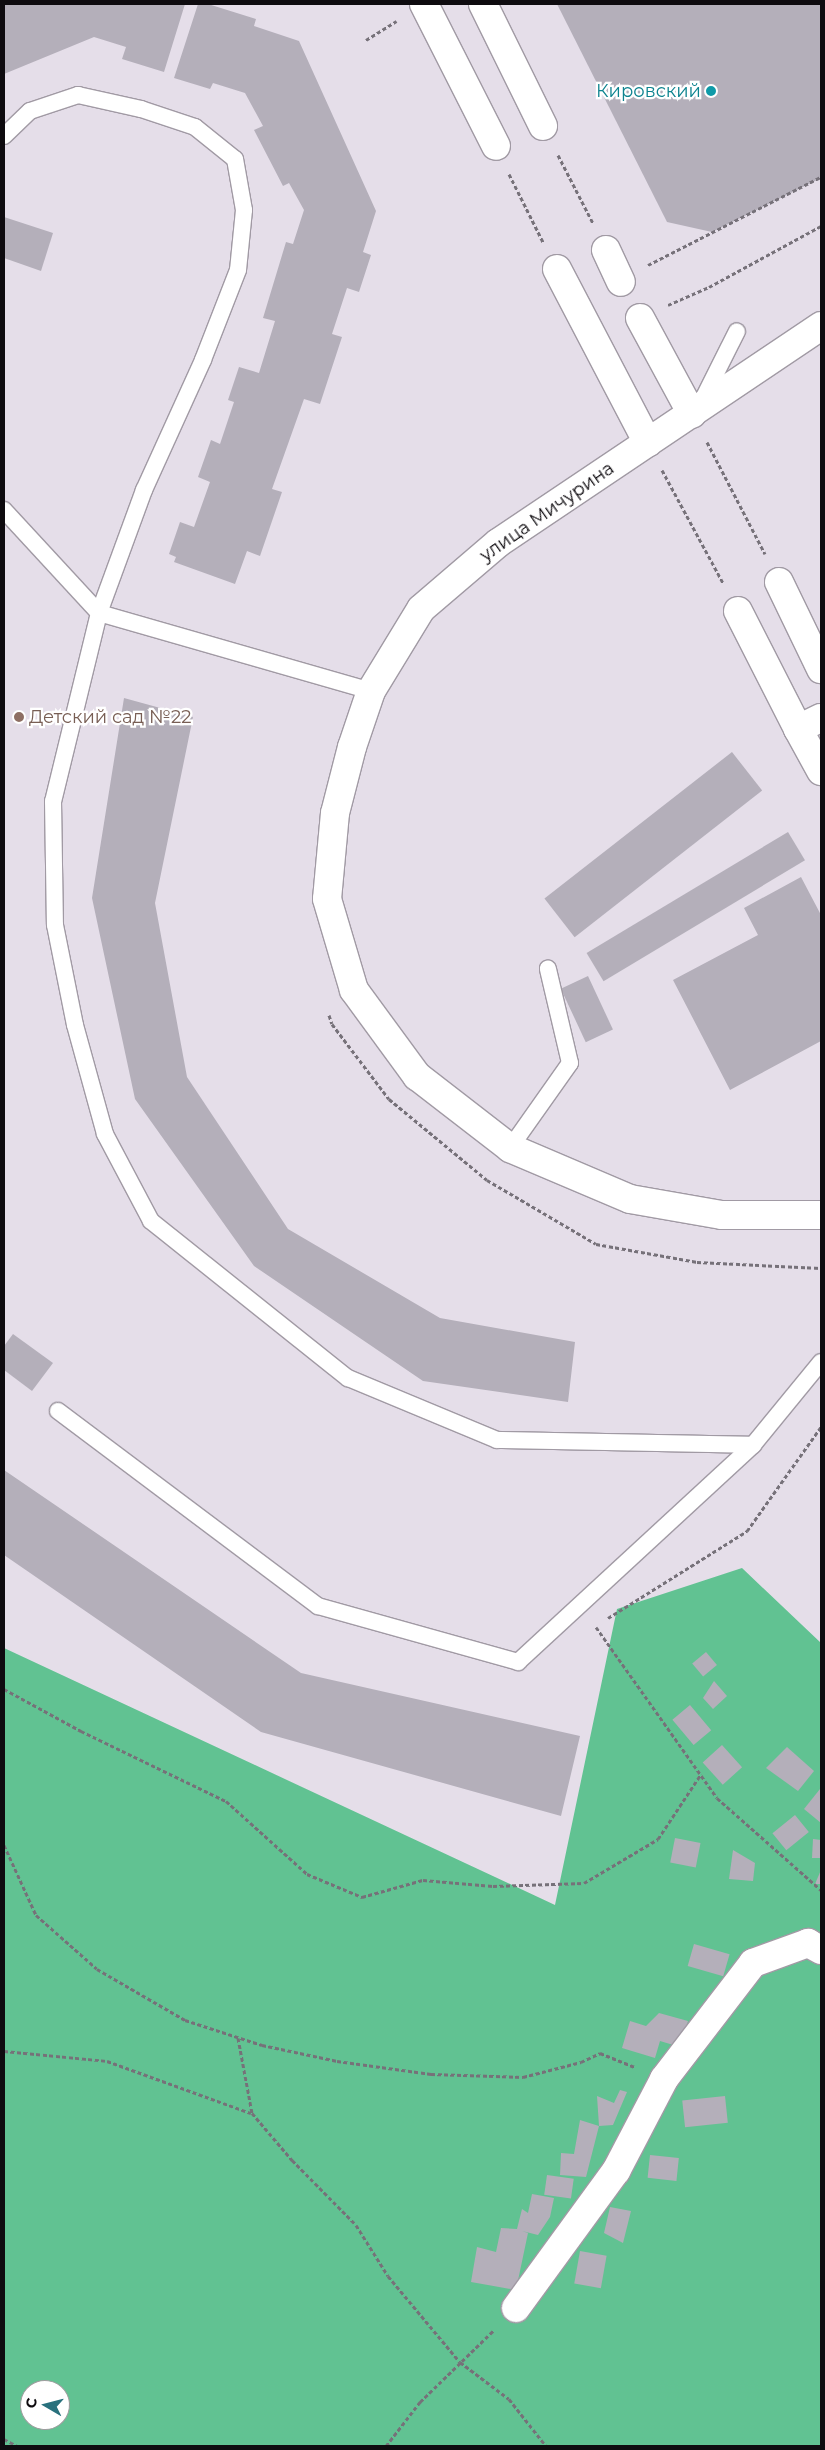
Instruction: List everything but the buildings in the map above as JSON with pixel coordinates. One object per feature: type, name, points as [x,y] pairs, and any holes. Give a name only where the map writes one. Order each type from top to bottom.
[{"type":"street","points":[[424,4],[496,146]]},
{"type":"street","points":[[483,4],[543,126]]},
{"type":"street","points":[[606,250],[621,282]]},
{"type":"street","points":[[557,269],[648,443]]},
{"type":"street","points":[[640,318],[695,412]]},
{"type":"street","name":"улица Мичурина","points":[[821,326],[498,543],[421,609],[371,692],[335,814],[327,899],[354,990],[417,1076],[510,1148],[630,1199],[722,1215],[821,1215]]},
{"type":"street","points":[[779,582],[821,669]]},
{"type":"street","points":[[738,611],[810,723],[821,771]]},
{"type":"street","points":[[516,2308],[616,2171],[664,2079],[753,1963],[808,1944],[821,1950]]},
{"type":"lane","points":[[4,136],[30,111],[78,95],[195,127],[234,159],[244,210],[238,270],[202,360],[144,490],[99,613],[53,801],[55,925],[75,1025],[105,1134],[151,1221],[348,1378],[497,1440],[753,1444]]},
{"type":"lane","points":[[695,412],[737,332]]},
{"type":"lane","points":[[4,510],[99,613],[371,692]]},
{"type":"lane","points":[[510,1148],[570,1062],[548,969]]},
{"type":"lane","points":[[58,1411],[318,1606],[518,1662],[753,1444],[821,1362]]},
{"type":"path","points":[[543,126],[606,250]]},
{"type":"path","points":[[496,146],[557,269]]},
{"type":"path","points":[[621,282],[640,269],[821,177]]},
{"type":"path","points":[[640,318],[709,287],[821,226]]},
{"type":"path","points":[[695,412],[779,582]]},
{"type":"path","points":[[648,443],[738,611]]},
{"type":"path","points":[[326,1006],[332,1024],[389,1098],[487,1180],[596,1244],[697,1262],[821,1268]]},
{"type":"path","points":[[821,1427],[748,1531],[595,1627],[717,1798],[821,1890]]},
{"type":"path","points":[[4,1689],[81,1731],[226,1801],[307,1874],[362,1897],[423,1880],[493,1886],[584,1883],[658,1839],[701,1774]]},
{"type":"path","points":[[4,1845],[36,1915],[97,1969],[185,2020],[238,2038],[337,2061],[431,2074],[523,2077],[581,2062],[600,2052],[664,2079]]},
{"type":"path","points":[[238,2038],[252,2113],[292,2160],[356,2225],[388,2276],[460,2362],[509,2399],[546,2446]]},
{"type":"path","points":[[4,2051],[107,2061],[252,2113]]},
{"type":"path","points":[[386,2446],[420,2402],[516,2308]]},
{"type":"path","points":[[4,2438],[17,2446]]},
{"type":"green space","points":[[742,1568],[821,1643],[821,2446],[4,2446],[4,1648],[555,1905],[617,1609]]},
{"type":"place","name":"Кировский","points":[[711,91]]},
{"type":"place","name":"Детский сад №22","points":[[19,717]]}]
